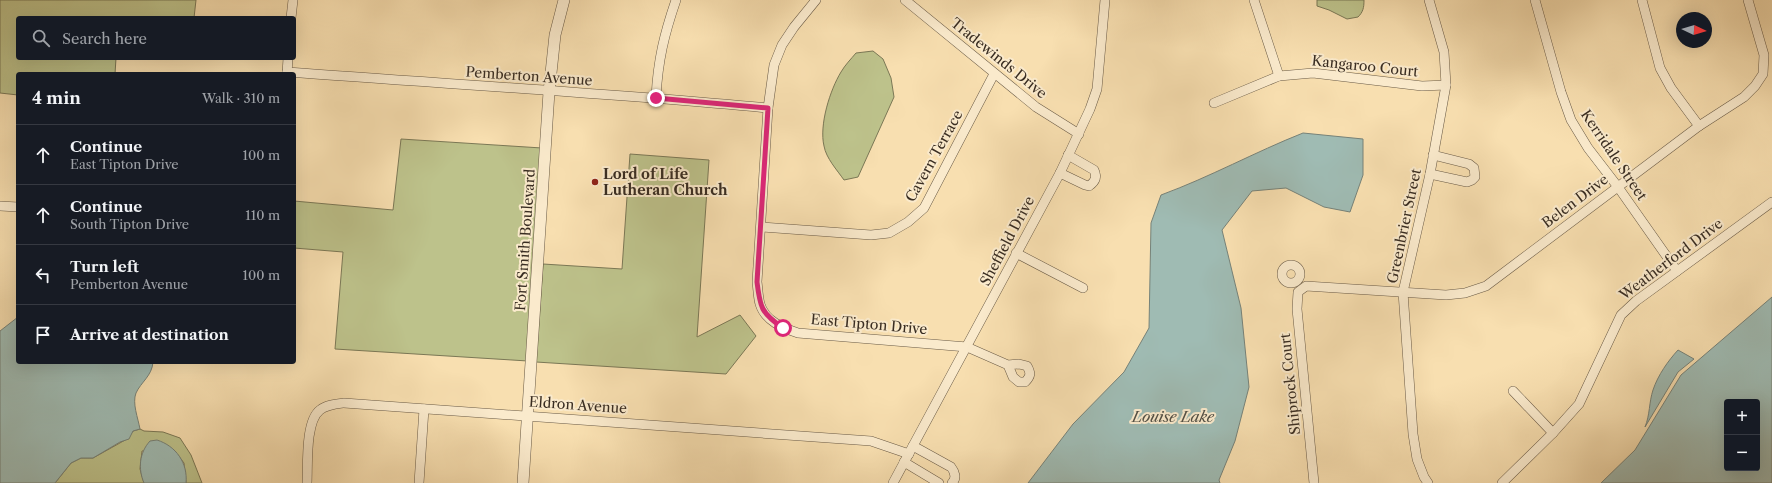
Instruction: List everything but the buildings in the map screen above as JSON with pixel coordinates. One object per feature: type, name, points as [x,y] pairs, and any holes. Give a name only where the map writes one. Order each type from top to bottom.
[{"type":"street","points":[[291,16],[293,0]]},
{"type":"street","name":"Fort Smith Boulevard","points":[[523,483],[529,416],[549,92],[555,36],[564,0]]},
{"type":"street","points":[[656,98],[657,75],[662,44],[676,0]]},
{"type":"street","name":"East Tipton Drive","points":[[816,0],[794,27],[782,45],[774,65],[768,108],[757,282],[760,305],[771,320],[783,328],[798,333],[967,346]]},
{"type":"street","name":"Tradewinds Drive","points":[[904,0],[1036,107],[1079,134]]},
{"type":"street","name":"Sheffield Drive","points":[[893,483],[1060,173],[1079,134],[1097,89],[1105,0]]},
{"type":"street","points":[[1254,0],[1279,76]]},
{"type":"street","name":"Greenbrier Street","points":[[1428,483],[1417,459],[1413,434],[1403,292],[1430,174],[1446,85],[1444,52],[1429,0]]},
{"type":"street","name":"Kerridale Street","points":[[1535,0],[1561,92],[1571,120],[1588,148],[1618,187],[1677,271]]},
{"type":"street","points":[[1642,0],[1660,68],[1671,88],[1699,126]]},
{"type":"street","name":"Belen Drive","points":[[1302,285],[1446,295],[1465,293],[1486,286],[1699,126],[1744,96],[1755,86],[1763,74],[1764,54],[1748,0]]},
{"type":"street","points":[[287,72],[288,60]]},
{"type":"street","name":"Kangaroo Court","points":[[1214,103],[1279,76],[1313,73],[1422,86],[1446,85]]},
{"type":"street","name":"Pemberton Avenue","points":[[296,74],[549,92],[656,98],[768,108]]},
{"type":"street","name":"Cavern Terrace","points":[[761,227],[871,235],[890,233],[908,222],[924,208],[994,74]]},
{"type":"street","points":[[1060,173],[1088,186],[1095,181],[1096,176],[1094,170],[1068,155]]},
{"type":"street","points":[[1430,174],[1467,182],[1475,177],[1474,168],[1469,164],[1433,155]]},
{"type":"street","name":"Weatherford Drive","points":[[1502,483],[1554,433],[1579,404],[1621,316],[1636,300],[1772,202]]},
{"type":"street","points":[[0,206],[16,207]]},
{"type":"street","points":[[1016,253],[1083,288]]},
{"type":"street","name":"Shiprock Court","points":[[1302,285],[1298,292],[1297,309],[1314,483]]},
{"type":"street","points":[[967,346],[1008,366]]},
{"type":"street","points":[[1513,390],[1554,433]]},
{"type":"street","name":"Eldron Avenue","points":[[307,483],[309,437],[312,422],[319,411],[329,406],[344,403],[871,441],[911,450],[951,467],[955,472],[955,478],[952,483]]},
{"type":"street","points":[[419,483],[424,409]]},
{"type":"street","points":[[904,462],[939,483]]},
{"type":"green space","points":[[0,0],[196,0],[194,16],[16,16],[16,60],[116,60],[115,72],[16,72],[16,95],[0,93]]},
{"type":"green space","points":[[1317,0],[1364,0],[1364,5],[1362,12],[1358,17],[1347,19],[1317,6]]},
{"type":"green space","points":[[873,51],[883,59],[891,78],[894,97],[858,177],[844,180],[829,159],[824,146],[823,128],[826,108],[837,79],[846,64],[856,53]]},
{"type":"green space","points":[[401,139],[542,148],[528,361],[335,349],[343,252],[296,248],[296,201],[393,210]]},
{"type":"green space","points":[[630,154],[709,160],[697,337],[740,315],[756,336],[726,374],[536,362],[543,264],[622,269]]},
{"type":"green space","points":[[140,429],[144,431],[163,432],[180,438],[191,455],[202,483],[186,483],[184,463],[173,449],[142,451],[140,469],[144,483],[55,483],[71,463],[81,458],[93,458],[127,439],[133,431]]},
{"type":"water","name":"Louise Lake","points":[[1303,133],[1363,139],[1363,175],[1350,212],[1324,207],[1286,188],[1252,191],[1222,230],[1241,308],[1249,387],[1235,441],[1219,480],[1220,483],[1028,483],[1073,424],[1124,372],[1149,328],[1151,223],[1161,195]]},
{"type":"water","points":[[1772,297],[1772,483],[1601,483],[1635,450],[1681,375]]},
{"type":"water","points":[[16,319],[16,364],[153,364],[151,371],[138,389],[135,397],[135,406],[140,429],[133,431],[129,439],[120,442],[93,458],[81,458],[71,463],[55,483],[0,483],[0,331]]},
{"type":"water","points":[[1678,350],[1694,359],[1678,372],[1645,427],[1655,384],[1664,368]]},
{"type":"water","points":[[157,440],[170,446],[179,456],[185,469],[186,483],[144,483],[140,467],[142,456],[150,441]]},
{"type":"place","name":"Lord of Life Lutheran Church","points":[[595,182]]},
{"type":"route","points":[[656,98],[768,108],[757,282],[760,305],[771,320],[783,328]]}]
